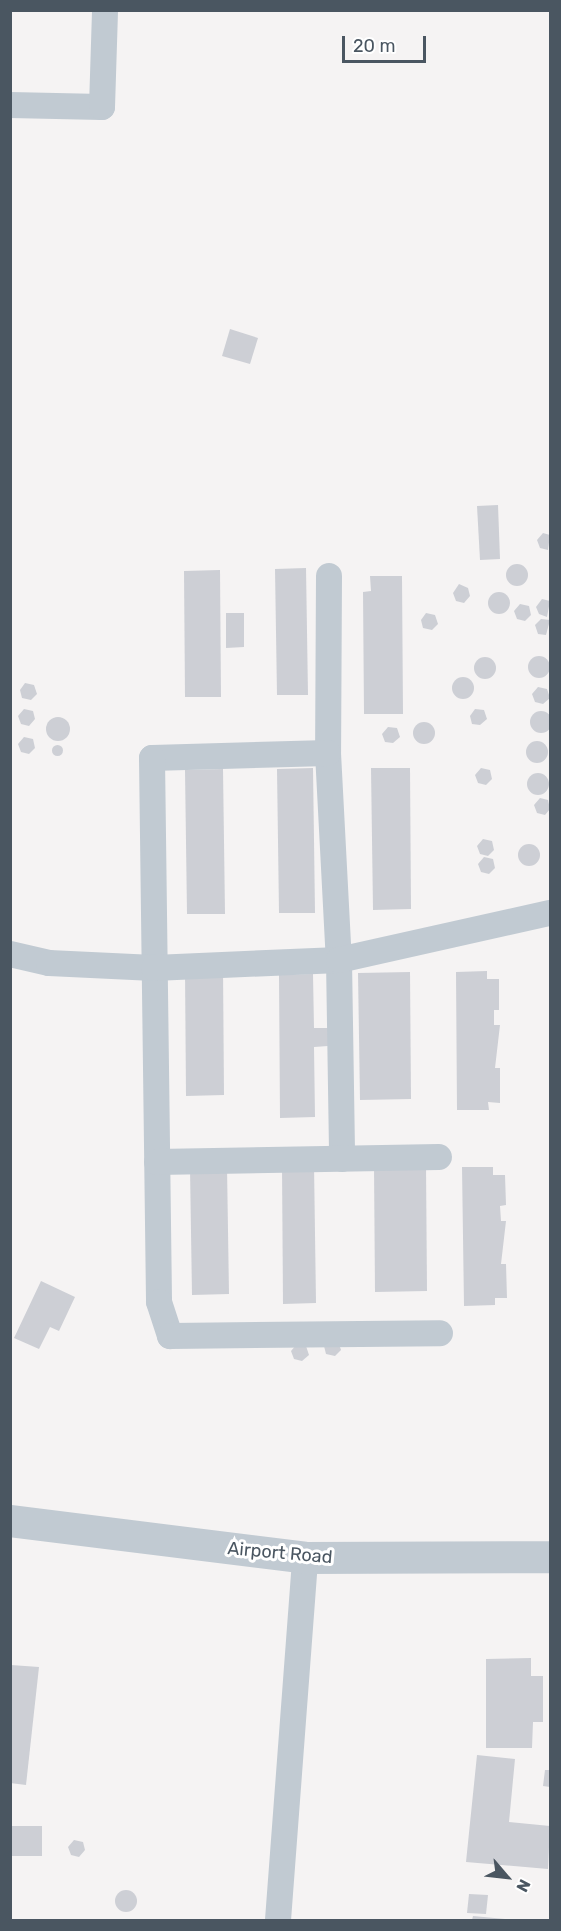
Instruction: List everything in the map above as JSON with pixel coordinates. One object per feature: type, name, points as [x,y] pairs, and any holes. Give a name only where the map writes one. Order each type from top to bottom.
[{"type":"street","points":[[10,105],[102,107],[105,10]]},
{"type":"street","points":[[329,576],[328,753],[339,960],[342,1159]]},
{"type":"street","points":[[328,753],[152,758],[159,1302],[170,1336],[440,1333]]},
{"type":"street","points":[[10,954],[49,963],[154,968],[339,960],[550,913]]},
{"type":"street","points":[[157,1162],[439,1157]]},
{"type":"street","name":"Airport Road","points":[[10,1521],[305,1558],[550,1557]]},
{"type":"street","points":[[278,1920],[305,1558]]},
{"type":"building","points":[[230,329],[258,338],[250,364],[222,356]]},
{"type":"building","points":[[498,505],[500,559],[480,560],[477,506]]},
{"type":"building","points":[[543,533],[550,535],[548,550],[540,548],[537,540]]},
{"type":"building","points":[[513,564],[521,564],[528,571],[528,579],[521,586],[513,586],[506,579],[506,571]]},
{"type":"building","points":[[306,568],[308,695],[277,695],[275,569]]},
{"type":"building","points":[[220,570],[221,697],[185,697],[184,571]]},
{"type":"building","points":[[370,576],[402,576],[403,714],[364,714],[363,592],[371,591]]},
{"type":"building","points":[[459,584],[468,588],[470,596],[464,603],[456,601],[453,593]]},
{"type":"building","points":[[495,592],[503,592],[510,599],[510,607],[503,614],[495,614],[488,607],[488,599]]},
{"type":"building","points":[[542,599],[550,601],[547,617],[539,614],[536,607]]},
{"type":"building","points":[[520,604],[529,606],[531,615],[525,621],[517,619],[514,611]]},
{"type":"building","points":[[226,613],[244,613],[244,647],[226,648]]},
{"type":"building","points":[[426,613],[435,615],[438,624],[432,630],[423,628],[421,620]]},
{"type":"building","points":[[541,619],[550,620],[546,635],[538,634],[535,625]]},
{"type":"building","points":[[539,656],[547,659],[550,667],[547,675],[539,678],[531,675],[528,667],[531,659]]},
{"type":"building","points":[[481,657],[489,657],[496,664],[496,672],[489,679],[481,679],[474,672],[474,664]]},
{"type":"building","points":[[459,677],[467,677],[474,684],[474,692],[467,699],[459,699],[452,692],[452,684]]},
{"type":"building","points":[[25,683],[34,685],[37,694],[31,700],[22,698],[20,690]]},
{"type":"building","points":[[538,687],[547,689],[550,698],[543,704],[535,702],[532,694]]},
{"type":"building","points":[[24,709],[33,711],[35,719],[29,726],[21,724],[18,716]]},
{"type":"building","points":[[475,709],[484,710],[487,719],[480,725],[472,724],[470,716]]},
{"type":"building","points":[[541,711],[549,714],[552,722],[549,730],[541,733],[533,730],[530,722],[533,714]]},
{"type":"building","points":[[58,717],[66,721],[70,729],[66,737],[58,741],[50,737],[46,729],[50,721]]},
{"type":"building","points":[[420,722],[428,722],[435,729],[435,737],[428,744],[420,744],[413,737],[413,729]]},
{"type":"building","points":[[388,727],[397,728],[400,737],[393,743],[385,742],[382,734]]},
{"type":"building","points":[[24,737],[33,739],[35,748],[29,754],[21,752],[18,744]]},
{"type":"building","points":[[533,741],[541,741],[548,748],[548,756],[541,763],[533,763],[526,756],[526,748]]},
{"type":"building","points":[[57,745],[61,746],[61,754],[57,755],[53,754],[52,750],[53,746]]},
{"type":"building","points":[[313,768],[315,913],[279,913],[277,769]]},
{"type":"building","points":[[371,768],[410,768],[411,909],[373,910]]},
{"type":"building","points":[[481,768],[490,770],[492,779],[486,785],[478,783],[475,775]]},
{"type":"building","points":[[223,769],[225,914],[187,914],[185,770]]},
{"type":"building","points":[[534,773],[542,773],[549,780],[549,788],[542,795],[534,795],[527,788],[527,780]]},
{"type":"building","points":[[540,798],[548,800],[550,809],[545,815],[537,813],[534,805]]},
{"type":"building","points":[[483,839],[492,841],[494,850],[488,856],[480,854],[477,846]]},
{"type":"building","points":[[525,844],[533,844],[540,851],[540,859],[533,866],[525,866],[518,859],[518,851]]},
{"type":"building","points":[[484,857],[493,859],[495,868],[489,874],[481,872],[478,864]]},
{"type":"building","points":[[223,968],[224,1095],[186,1096],[185,969]]},
{"type":"building","points":[[487,971],[487,979],[499,979],[499,1010],[494,1010],[494,1025],[500,1025],[495,1068],[500,1068],[500,1103],[488,1102],[489,1110],[457,1110],[456,972]]},
{"type":"building","points":[[410,972],[411,1099],[360,1100],[358,973]]},
{"type":"building","points":[[313,974],[314,1028],[328,1028],[328,1046],[314,1047],[315,1117],[280,1118],[279,975]]},
{"type":"building","points":[[314,1164],[316,1303],[283,1304],[282,1165]]},
{"type":"building","points":[[374,1165],[426,1165],[427,1291],[375,1292]]},
{"type":"building","points":[[227,1167],[229,1294],[192,1295],[190,1168]]},
{"type":"building","points":[[462,1167],[493,1167],[493,1175],[505,1175],[506,1205],[500,1206],[501,1221],[506,1221],[501,1264],[506,1264],[507,1298],[495,1298],[495,1305],[464,1306]]},
{"type":"building","points":[[41,1281],[75,1297],[59,1331],[50,1327],[39,1349],[14,1338]]},
{"type":"building","points":[[338,1341],[341,1350],[335,1356],[326,1354],[324,1346]]},
{"type":"building","points":[[297,1344],[306,1346],[309,1355],[302,1361],[294,1359],[291,1351]]},
{"type":"building","points":[[531,1658],[531,1676],[543,1676],[543,1722],[533,1722],[532,1748],[486,1748],[486,1659]]},
{"type":"building","points":[[11,1665],[39,1667],[26,1785],[10,1783]]},
{"type":"building","points":[[477,1755],[515,1759],[509,1822],[550,1826],[548,1869],[466,1862]]},
{"type":"building","points":[[545,1770],[550,1770],[550,1787],[543,1786]]},
{"type":"building","points":[[12,1826],[42,1826],[42,1856],[12,1856]]},
{"type":"building","points":[[74,1840],[83,1842],[85,1850],[79,1857],[71,1855],[68,1847]]},
{"type":"building","points":[[122,1890],[130,1890],[137,1897],[137,1905],[130,1912],[122,1912],[115,1905],[115,1897]]},
{"type":"building","points":[[469,1894],[488,1895],[486,1914],[467,1913]]},
{"type":"building","points":[[473,1916],[505,1919],[505,1920],[472,1920]]}]
